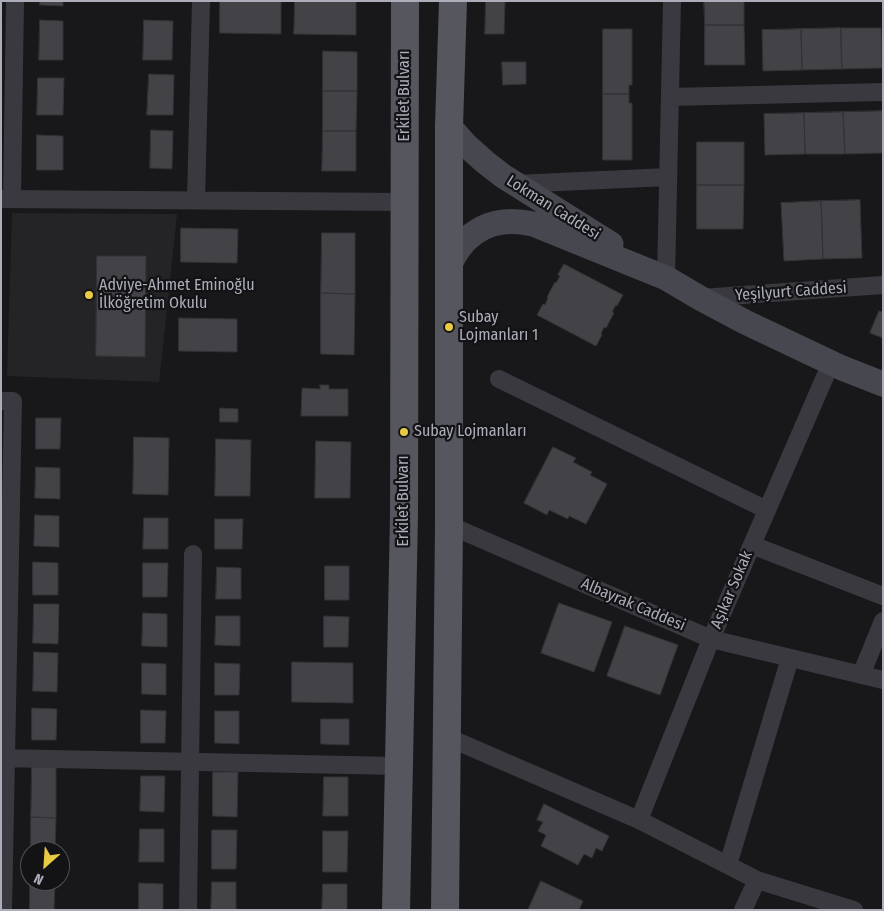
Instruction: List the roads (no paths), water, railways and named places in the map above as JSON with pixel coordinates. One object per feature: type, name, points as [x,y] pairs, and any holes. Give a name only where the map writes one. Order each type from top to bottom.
[{"type":"main road","name":"Erkilet Bulvarı","points":[[396,910],[404,515],[405,1]]},
{"type":"main road","points":[[445,910],[449,525],[449,126],[453,1]]},
{"type":"street","points":[[15,1],[7,199],[405,202]]},
{"type":"street","points":[[196,200],[201,1]]},
{"type":"street","points":[[666,278],[672,1]]},
{"type":"street","points":[[670,97],[883,92]]},
{"type":"street","name":"Lokman Caddesi","points":[[449,126],[484,162],[503,176],[666,278]]},
{"type":"street","points":[[516,184],[668,177]]},
{"type":"street","points":[[449,266],[461,244],[481,228],[503,222],[533,224],[666,278],[753,326],[831,363],[883,384]]},
{"type":"street","name":"Yeşilyurt Caddesi","points":[[700,298],[883,285]]},
{"type":"street","name":"Aşikar Sokak","points":[[639,820],[711,639],[831,363]]},
{"type":"street","points":[[499,379],[767,510]]},
{"type":"street","points":[[1,401],[14,401],[4,758],[3,910]]},
{"type":"street","name":"Albayrak Caddesi","points":[[449,525],[711,639],[883,680]]},
{"type":"street","points":[[752,545],[883,596]]},
{"type":"street","points":[[188,910],[193,554]]},
{"type":"street","points":[[862,675],[883,621]]},
{"type":"street","points":[[728,865],[790,658]]},
{"type":"street","points":[[447,737],[639,820],[757,880],[854,910]]},
{"type":"street","points":[[4,758],[399,766]]},
{"type":"street","points":[[743,910],[757,880]]},
{"type":"place","name":"Adviye-Ahmet Eminoğlu İlköğretim Okulu","points":[[89,295]]},
{"type":"place","name":"Subay Lojmanları 1","points":[[449,327]]},
{"type":"place","name":"Subay Lojmanları","points":[[404,432]]}]
